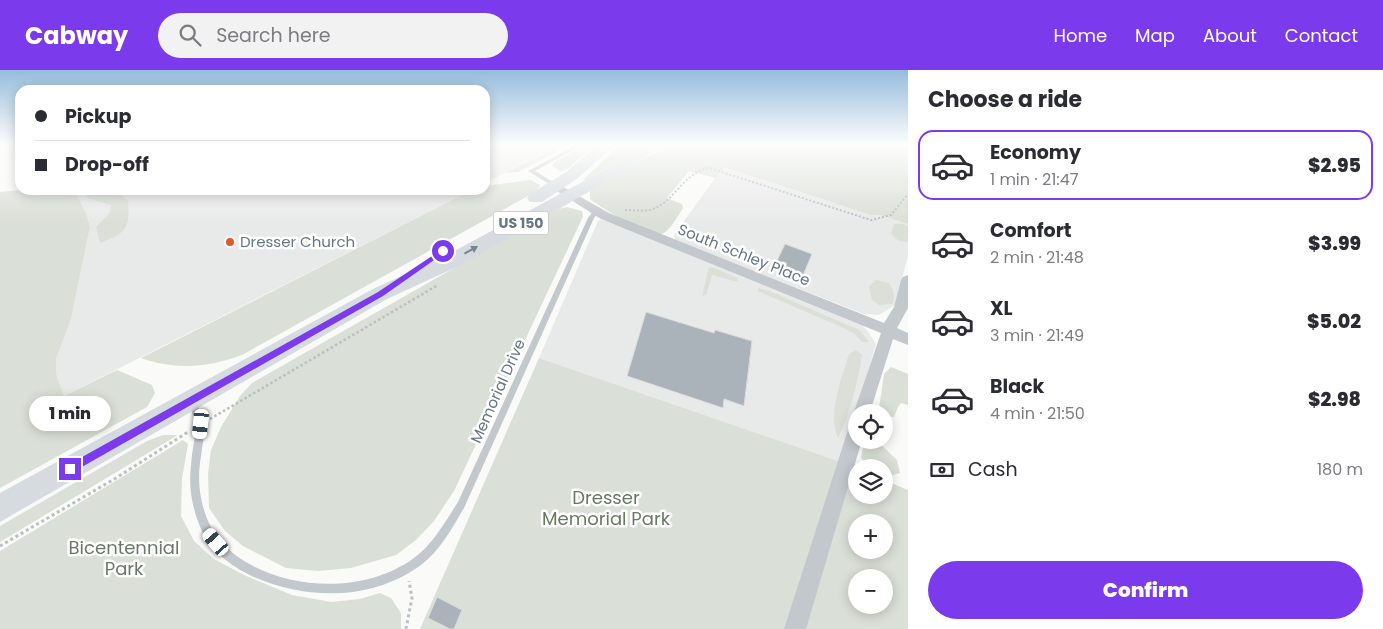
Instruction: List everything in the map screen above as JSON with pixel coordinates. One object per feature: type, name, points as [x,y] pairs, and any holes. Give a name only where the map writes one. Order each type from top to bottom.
[{"type":"main road","name":"US 150","points":[[563,190],[581,170]]},
{"type":"main road","name":"US 150","points":[[0,508],[380,294],[443,251],[604,170]]},
{"type":"street","name":"South Schley Place","points":[[563,190],[596,211],[636,229],[908,339]]},
{"type":"street","points":[[865,404],[892,321],[901,308],[908,280]]},
{"type":"street","points":[[795,629],[850,449]]},
{"type":"lane","points":[[532,170],[530,171],[563,190]]},
{"type":"lane","name":"Memorial Drive","points":[[201,424],[195,466],[195,489],[200,512],[209,534],[223,550],[240,564],[284,584],[312,589],[373,583],[406,569],[434,546],[461,505],[590,218],[596,211]]},
{"type":"lane","points":[[191,400],[201,424]]},
{"type":"path","points":[[596,211],[652,210],[669,199],[692,172],[696,170]]},
{"type":"path","points":[[716,170],[871,220],[891,215],[908,194]]},
{"type":"path","points":[[0,546],[116,478],[201,424],[438,285]]},
{"type":"path","points":[[406,569],[412,598],[406,629]]},
{"type":"shaded area","points":[[490,170],[510,170],[490,180]]},
{"type":"shaded area","points":[[721,170],[732,170],[870,215],[880,215],[908,224],[908,256],[895,305],[879,315],[864,314],[675,240],[674,235]]},
{"type":"shaded area","points":[[77,195],[462,195],[64,396],[56,373],[56,359],[71,319],[90,227],[86,213]]},
{"type":"shaded area","points":[[601,220],[616,225],[862,325],[876,344],[858,404],[848,404],[848,438],[841,462],[539,358],[598,221]]},
{"type":"green space","points":[[511,170],[522,170],[518,172],[505,173]]},
{"type":"green space","points":[[593,170],[603,170],[586,180],[583,180]]},
{"type":"green space","points":[[624,170],[722,170],[716,178],[689,171],[667,198],[682,204],[683,208],[667,231],[658,234],[639,227],[604,209],[590,199],[590,191]]},
{"type":"green space","points":[[733,170],[908,170],[908,224],[880,215],[870,215]]},
{"type":"green space","points":[[531,180],[540,185],[537,191],[242,355],[216,363],[191,366],[166,364],[141,358],[462,195],[490,195],[490,185]]},
{"type":"green space","points":[[15,190],[15,195],[77,195],[86,213],[90,227],[71,319],[56,359],[56,373],[64,396],[117,370],[152,385],[155,393],[147,407],[0,488],[0,192]]},
{"type":"green space","points":[[86,195],[120,195],[128,200],[128,217],[125,228],[116,236],[100,243],[96,227],[109,214],[111,205],[87,198]]},
{"type":"green space","points":[[567,207],[582,211],[583,216],[580,223],[454,491],[434,521],[416,540],[396,555],[351,568],[318,571],[286,568],[243,546],[225,531],[209,508],[208,474],[211,450],[221,427],[240,396],[252,383],[558,209]]},
{"type":"green space","points":[[894,224],[904,224],[908,227],[908,241],[899,241],[891,234]]},
{"type":"green space","points":[[709,267],[737,278],[738,282],[712,275],[706,295],[702,296]]},
{"type":"green space","points":[[876,280],[889,283],[894,293],[892,304],[879,305],[872,300],[869,287]]},
{"type":"green space","points":[[758,288],[859,330],[869,342],[862,342],[855,334],[846,329],[758,291]]},
{"type":"green space","points":[[856,350],[862,355],[851,404],[848,404],[848,414],[838,438],[835,429],[835,407],[849,354]]},
{"type":"green space","name":"Dresser Memorial Park","points":[[539,358],[841,462],[788,629],[420,629]]},
{"type":"green space","points":[[891,367],[908,374],[908,405],[901,403],[894,417],[893,404],[880,404],[884,374]]},
{"type":"green space","points":[[163,435],[178,435],[0,542],[0,526],[147,441]]},
{"type":"green space","name":"Bicentennial Park","points":[[183,440],[188,444],[182,478],[181,516],[194,541],[214,559],[244,575],[292,595],[331,602],[360,599],[380,593],[391,598],[401,613],[401,629],[0,629],[0,551]]},
{"type":"green space","points":[[863,449],[885,449],[897,460],[900,473],[893,475],[893,459],[862,459]]},
{"type":"green space","points":[[848,473],[848,504],[893,504],[893,484],[908,490],[908,629],[802,629]]},
{"type":"building","points":[[785,244],[812,254],[801,280],[773,269]]},
{"type":"building","points":[[646,312],[714,333],[715,330],[752,341],[744,406],[724,399],[723,408],[627,376]]},
{"type":"building","points":[[437,597],[462,610],[454,629],[450,629],[428,618]]},
{"type":"place","name":"Dresser Church","points":[[230,242]]},
{"type":"route","points":[[70,469],[380,294],[443,251]]}]
